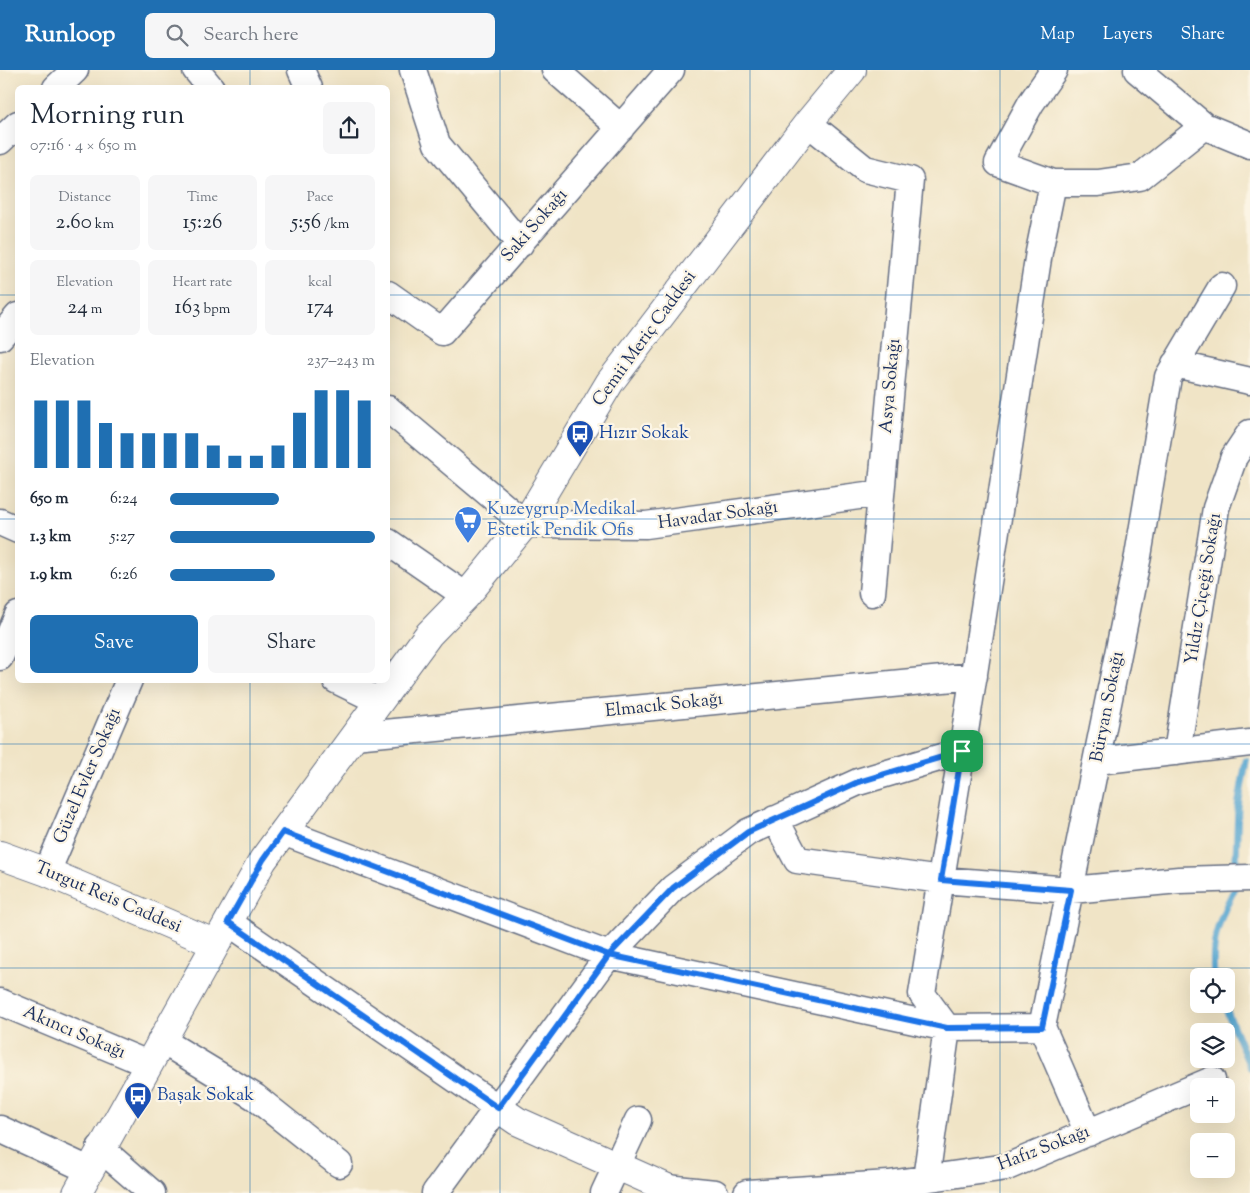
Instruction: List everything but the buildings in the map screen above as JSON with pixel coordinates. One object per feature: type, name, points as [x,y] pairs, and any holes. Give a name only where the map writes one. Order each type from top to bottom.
[{"type":"street","points":[[59,85],[75,70]]},
{"type":"street","points":[[196,70],[208,85]]},
{"type":"street","points":[[301,70],[308,85]]},
{"type":"street","points":[[413,70],[437,144],[520,244]]},
{"type":"street","points":[[555,70],[621,128]]},
{"type":"street","name":"Saki Sokağı","points":[[390,295],[442,332],[671,70]]},
{"type":"street","name":"Cemii Meriç Caddesi","points":[[88,1170],[263,860],[429,634],[466,596],[525,524],[610,382],[808,123],[852,70]]},
{"type":"street","points":[[1054,70],[1031,103],[998,163],[1053,182],[1098,183],[1140,178],[1204,126]]},
{"type":"street","points":[[1137,70],[1204,126],[1250,145]]},
{"type":"street","name":"Asya Sokağı","points":[[808,123],[865,169],[910,180],[872,592]]},
{"type":"street","points":[[0,141],[15,127]]},
{"type":"street","points":[[926,1178],[947,1028],[922,994],[974,676],[1039,252],[1053,182]]},
{"type":"street","name":"Büryan Sokağı","points":[[1042,1027],[1138,556],[1168,377],[1222,286]]},
{"type":"street","points":[[0,338],[15,320]]},
{"type":"street","points":[[1176,364],[1250,380]]},
{"type":"street","points":[[390,412],[525,524]]},
{"type":"street","name":"Yıldız Çiçeği Sokağı","points":[[1177,752],[1216,508],[1234,457],[1250,432]]},
{"type":"street","name":"Havadar Sokağı","points":[[525,524],[646,526],[881,494]]},
{"type":"street","points":[[0,522],[15,529]]},
{"type":"street","points":[[390,543],[466,596]]},
{"type":"street","points":[[0,657],[15,622]]},
{"type":"street","name":"Elmacık Sokağı","points":[[354,736],[974,676]]},
{"type":"street","name":"Güzel Evler Sokağı","points":[[47,872],[128,683]]},
{"type":"street","points":[[342,683],[380,701]]},
{"type":"street","points":[[1097,761],[1250,742]]},
{"type":"street","points":[[435,1193],[609,955],[673,888],[748,832],[775,819],[858,782],[962,751]]},
{"type":"street","points":[[775,819],[797,860],[941,880],[1071,890],[1179,880],[1250,878]]},
{"type":"street","points":[[283,832],[609,955],[947,1028],[1042,1027],[1088,1133]]},
{"type":"street","name":"Turgut Reis Caddesi","points":[[0,854],[222,933]]},
{"type":"street","points":[[222,933],[517,1121],[667,1190],[715,1193]]},
{"type":"street","name":"Akıncı Sokağı","points":[[0,1002],[148,1064]]},
{"type":"street","points":[[161,1040],[255,1096],[339,1164]]},
{"type":"street","name":"Hafız Sokağı","points":[[747,1193],[889,1184],[1006,1167],[1190,1089]]},
{"type":"street","points":[[604,1193],[638,1120]]},
{"type":"street","points":[[0,1128],[88,1170],[152,1193]]},
{"type":"waterway","points":[[1236,860],[1238,807],[1246,761]]},
{"type":"waterway","points":[[1213,968],[1217,931],[1234,890]]},
{"type":"waterway","points":[[1228,1013],[1250,1067]]},
{"type":"place","name":"Hızır Sokak","points":[[580,458]]},
{"type":"place","name":"Kuzeygrup Medikal Estetik Pendik Ofis","points":[[468,544]]},
{"type":"place","name":"Başak Sokak","points":[[138,1120]]},
{"type":"route","points":[[962,751],[858,782],[748,832],[673,888],[609,955],[283,832],[263,860],[228,922],[498,1108],[609,955],[947,1028],[1042,1027],[1071,890],[941,880],[962,751]]}]
